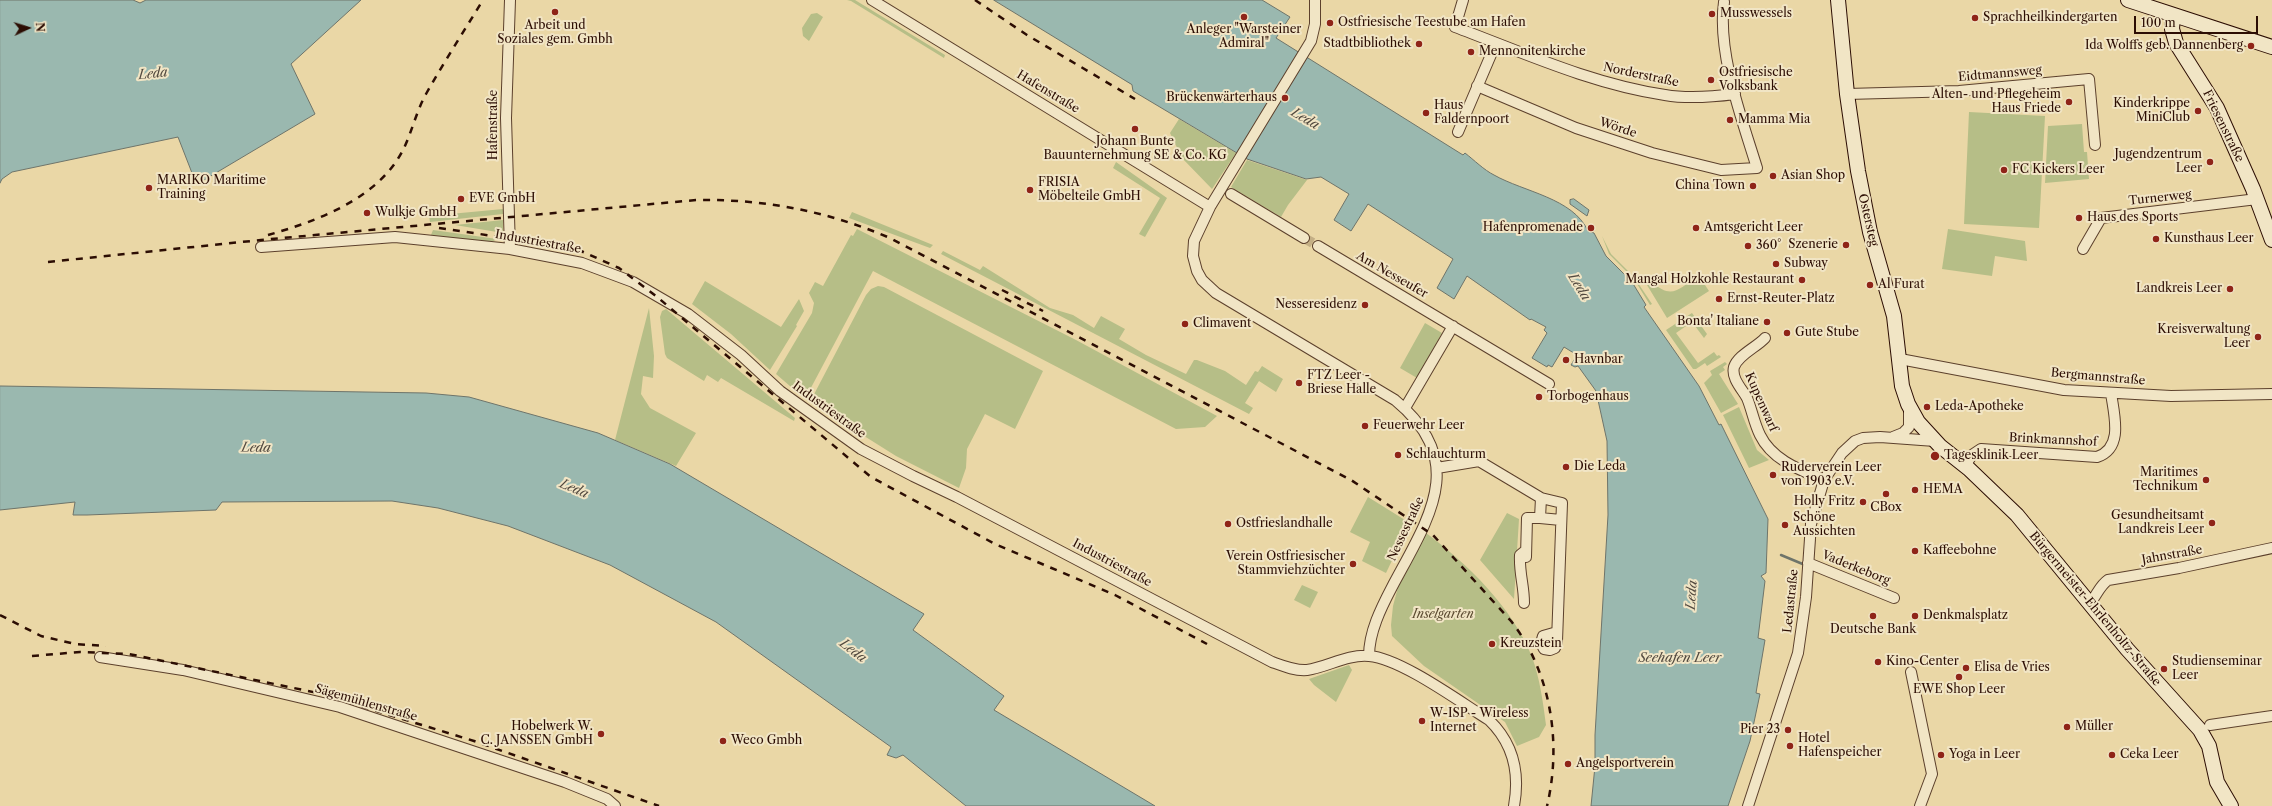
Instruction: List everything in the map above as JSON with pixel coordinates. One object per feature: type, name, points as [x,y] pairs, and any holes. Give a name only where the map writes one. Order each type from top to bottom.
[{"type":"main road","name":"Ostersteg","points":[[1838,0],[1847,94],[1866,215],[1893,311],[1900,359],[1902,386],[1908,404],[1931,437]]},
{"type":"main road","points":[[2128,0],[2173,16],[2272,47]]},
{"type":"main road","name":"Friesenstraße","points":[[2173,16],[2172,29],[2176,43],[2217,108],[2257,199],[2272,240]]},
{"type":"main road","name":"Bürgermeister-Ehrlenholtz-Straße","points":[[1931,437],[1966,466],[2021,519],[2089,604],[2204,735],[2209,746],[2217,782],[2231,806]]},
{"type":"street","name":"Hafenstraße","points":[[510,0],[506,118],[510,249]]},
{"type":"street","name":"Hafenstraße","points":[[872,0],[1210,207]]},
{"type":"street","name":"Nessestraße","points":[[1315,0],[1313,34],[1210,207],[1193,245],[1194,264],[1199,276],[1205,284],[1216,293],[1395,400],[1405,408],[1426,432],[1434,451],[1437,468],[1436,496],[1432,508],[1377,619],[1369,656]]},
{"type":"street","name":"Norderstraße","points":[[1463,0],[1455,27],[1569,70],[1631,88],[1666,95],[1689,97],[1735,94]]},
{"type":"street","points":[[1725,1],[1722,19],[1735,94]]},
{"type":"street","points":[[1458,132],[1496,43]]},
{"type":"street","name":"Eidtmannsweg","points":[[1847,94],[1966,91],[2089,79],[2095,145]]},
{"type":"street","name":"Wörde","points":[[1477,86],[1576,128],[1652,153],[1721,170],[1757,168],[1735,94]]},
{"type":"street","points":[[1231,194],[1304,238]]},
{"type":"street","name":"Turnerweg","points":[[2082,249],[2101,218],[2257,199]]},
{"type":"street","name":"Industriestraße","points":[[261,247],[395,238],[510,249],[582,263],[633,282],[663,298],[688,314],[715,334],[812,415],[861,449],[913,476],[957,496],[1272,662],[1290,668],[1306,670],[1352,657],[1369,656]]},
{"type":"street","name":"Am Nesseufer","points":[[1318,246],[1549,384]]},
{"type":"street","points":[[1405,408],[1453,326]]},
{"type":"street","name":"Kupenwarf","points":[[1765,338],[1737,361],[1733,370],[1734,377],[1749,402],[1760,436],[1770,450],[1785,462],[1824,480]]},
{"type":"street","name":"Bergmannstraße","points":[[1900,359],[2064,390],[2171,396],[2272,394]]},
{"type":"street","name":"Brinkmannshof","points":[[1966,466],[1972,456],[1981,449],[2097,457],[2104,455],[2111,449],[2116,432],[2111,393]]},
{"type":"street","points":[[1891,438],[1903,433],[1909,427],[1908,404]]},
{"type":"street","name":"Ledastraße","points":[[1748,806],[1796,660],[1805,611],[1811,524],[1824,480],[1842,453],[1855,441],[1871,437],[1931,437]]},
{"type":"street","points":[[1437,468],[1479,461],[1541,498],[1562,503],[1557,632]]},
{"type":"street","points":[[1540,518],[1541,498]]},
{"type":"street","points":[[1524,603],[1524,585],[1519,572],[1520,555],[1526,554],[1527,518],[1561,520]]},
{"type":"street","name":"Jahnstraße","points":[[2089,604],[2100,587],[2108,580],[2179,568],[2272,548]]},
{"type":"street","name":"Vaderkeborg","points":[[1808,566],[1892,600]]},
{"type":"street","points":[[1369,656],[1390,661],[1410,671],[1489,720],[1498,728],[1508,744],[1514,761],[1516,786],[1514,806]]},
{"type":"street","name":"Sägemühlenstraße","points":[[100,657],[183,670],[340,707],[565,782],[607,799],[615,806]]},
{"type":"street","points":[[1911,672],[1932,774],[1920,806]]},
{"type":"street","points":[[2210,725],[2272,716]]},
{"type":"green space","points":[[847,0],[855,0],[945,55],[944,58],[851,1]]},
{"type":"green space","points":[[817,13],[823,17],[809,41],[803,36],[802,28],[811,14]]},
{"type":"green space","name":"FC Kickers Leer","points":[[1969,112],[2045,116],[2039,228],[1964,224]]},
{"type":"green space","points":[[1179,119],[1236,153],[1212,189],[1182,158],[1170,133]]},
{"type":"green space","points":[[2082,124],[2084,152],[2087,152],[2089,179],[2045,183],[2048,126]]},
{"type":"green space","points":[[1247,160],[1307,180],[1281,217],[1231,187]]},
{"type":"green space","points":[[1116,162],[1167,198],[1145,237],[1139,234],[1160,198],[1113,168]]},
{"type":"green space","points":[[503,209],[503,214],[430,222],[429,216]]},
{"type":"green space","points":[[852,212],[933,245],[930,248],[849,218]]},
{"type":"green space","points":[[503,220],[503,233],[455,225]]},
{"type":"green space","points":[[857,229],[1076,340],[1217,416],[1205,427],[1176,429],[873,271],[805,399],[776,374],[812,313],[814,303],[809,293],[815,282],[823,286],[851,235],[853,236]]},
{"type":"green space","points":[[1948,229],[2025,241],[2027,261],[1995,256],[1992,276],[1942,269]]},
{"type":"green space","points":[[433,230],[497,239],[492,242],[431,235]]},
{"type":"green space","points":[[1602,236],[1611,254],[1634,277],[1652,304],[1650,305],[1634,279],[1609,254]]},
{"type":"green space","points":[[943,251],[980,270],[983,266],[1050,308],[1073,315],[1094,328],[1101,316],[1125,329],[1119,339],[1146,355],[1186,374],[1194,360],[1197,360],[1225,371],[1246,385],[1255,371],[1258,372],[1262,366],[1283,379],[1276,392],[1259,381],[1245,403],[1253,408],[1249,414],[941,254]]},
{"type":"green space","points":[[1699,276],[1709,291],[1667,318],[1647,285],[1650,281],[1664,290],[1674,291]]},
{"type":"green space","points":[[705,281],[781,327],[799,299],[804,311],[796,325],[797,326],[770,370],[731,334],[692,304]]},
{"type":"green space","points":[[878,286],[884,287],[1043,371],[1015,429],[985,414],[967,449],[966,468],[959,488],[896,456],[810,402],[866,295],[871,289]]},
{"type":"green space","points":[[649,308],[654,356],[653,378],[643,376],[641,394],[650,408],[696,433],[676,466],[615,440]]},
{"type":"green space","points":[[666,309],[795,418],[794,421],[721,378],[718,382],[707,375],[704,381],[667,358],[665,354],[660,317],[662,311]]},
{"type":"green space","points":[[1692,313],[1707,334],[1704,338],[1692,322],[1676,333],[1698,363],[1714,352],[1717,356],[1719,355],[1721,357],[1707,366],[1705,363],[1696,369],[1693,369],[1666,330]]},
{"type":"green space","points":[[1425,323],[1442,333],[1417,378],[1400,368]]},
{"type":"green space","points":[[1725,362],[1727,364],[1723,367],[1725,370],[1719,374],[1738,404],[1721,413],[1704,383],[1712,375],[1710,371]]},
{"type":"green space","points":[[1739,407],[1757,450],[1769,460],[1749,468],[1723,415]]},
{"type":"green space","points":[[1368,497],[1413,525],[1402,547],[1399,546],[1386,573],[1362,561],[1370,542],[1350,532]]},
{"type":"green space","points":[[1507,513],[1519,519],[1514,599],[1480,560]]},
{"type":"green space","name":"Inselgarten","points":[[1426,533],[1473,572],[1501,604],[1524,639],[1535,665],[1546,725],[1539,737],[1517,746],[1505,722],[1424,666],[1392,636],[1391,625],[1393,606],[1398,587]]},
{"type":"green space","points":[[1302,585],[1318,592],[1310,608],[1294,600]]},
{"type":"green space","points":[[1349,665],[1352,670],[1336,702],[1314,685],[1309,679]]},
{"type":"water","name":"Leda","points":[[0,0],[133,0],[140,3],[146,0],[361,0],[291,64],[315,114],[204,180],[192,173],[178,137],[12,172],[2,179],[0,183]]},
{"type":"water","name":"Seehafen Leer","points":[[994,0],[1262,0],[1290,17],[1276,38],[1463,155],[1465,153],[1490,173],[1560,203],[1581,220],[1588,231],[1594,233],[1606,256],[1632,282],[1646,305],[1644,307],[1699,386],[1719,425],[1721,424],[1768,519],[1766,573],[1761,576],[1765,581],[1758,638],[1765,640],[1756,693],[1760,694],[1750,741],[1728,806],[1591,806],[1595,766],[1595,735],[1608,515],[1607,441],[1596,391],[1578,366],[1575,367],[1571,365],[1577,355],[1564,347],[1552,367],[1548,365],[1547,367],[1532,358],[1547,333],[1544,330],[1546,327],[1531,319],[1530,320],[1467,276],[1454,299],[1437,288],[1453,259],[1368,204],[1351,231],[1334,220],[1349,194],[1321,177],[1306,179],[1247,159],[1133,91],[1132,85]]},
{"type":"water","points":[[1574,199],[1589,210],[1587,216],[1570,204],[1570,200]]},
{"type":"water","name":"Leda","points":[[0,386],[426,393],[469,397],[598,433],[670,464],[924,614],[913,630],[1004,696],[994,710],[1155,806],[966,806],[903,755],[896,758],[887,755],[891,747],[716,622],[610,565],[508,526],[438,508],[392,501],[222,502],[216,510],[73,515],[75,502],[0,510]]},
{"type":"waterway","points":[[1781,555],[1805,565]]},
{"type":"tunnel","points":[[1304,238],[1318,246]]},
{"type":"railway","points":[[268,235],[306,223],[344,206],[362,195],[378,182],[392,167],[403,150],[426,94],[483,0]]},
{"type":"railway","points":[[975,0],[1027,35],[1135,99]]},
{"type":"railway","points":[[48,262],[261,240],[696,200],[747,202],[795,208],[866,229],[890,238],[1351,480],[1433,535],[1511,621],[1525,641],[1536,663],[1544,685],[1550,709],[1553,733],[1553,758],[1547,806]]},
{"type":"railway","points":[[439,228],[561,246],[581,251],[619,268],[656,296],[871,477],[995,544],[1115,595],[1207,644]]},
{"type":"railway","points":[[1002,290],[1043,311]]},
{"type":"railway","points":[[0,615],[41,636],[75,644],[106,646]]},
{"type":"railway","points":[[32,656],[80,652],[129,654],[318,693],[474,741],[659,806]]},
{"type":"place","name":"Arbeit und Soziales gem. Gmbh","points":[[555,12]]},
{"type":"place","name":"Musswessels","points":[[1712,14]]},
{"type":"place","name":"Anleger \"Warsteiner Admiral\"","points":[[1244,17]]},
{"type":"place","name":"Sprachheilkindergarten","points":[[1975,18]]},
{"type":"place","name":"Ostfriesische Teestube am Hafen","points":[[1330,23]]},
{"type":"place","name":"Stadtbibliothek","points":[[1419,44]]},
{"type":"place","name":"Ida Wolffs geb. Dannenberg","points":[[2251,46]]},
{"type":"place","name":"Mennonitenkirche","points":[[1471,52]]},
{"type":"place","name":"Ostfriesische Volksbank","points":[[1711,80]]},
{"type":"place","name":"Brückenwärterhaus","points":[[1285,98]]},
{"type":"place","name":"Alten- und Pflegeheim Haus Friede","points":[[2069,102]]},
{"type":"place","name":"Kinderkrippe MiniClub","points":[[2198,111]]},
{"type":"place","name":"Haus Faldernpoort","points":[[1426,113]]},
{"type":"place","name":"Mamma Mia","points":[[1730,120]]},
{"type":"place","name":"Johann Bunte Bauunternehmung SE & Co. KG","points":[[1135,129]]},
{"type":"place","name":"Jugendzentrum Leer","points":[[2210,162]]},
{"type":"place","name":"FC Kickers Leer","points":[[2004,170]]},
{"type":"place","name":"Asian Shop","points":[[1773,176]]},
{"type":"place","name":"China Town","points":[[1753,186]]},
{"type":"place","name":"MARIKO Maritime Training","points":[[149,188]]},
{"type":"place","name":"FRISIA Möbelteile GmbH","points":[[1030,190]]},
{"type":"place","name":"EVE GmbH","points":[[461,199]]},
{"type":"place","name":"Wulkje GmbH","points":[[367,213]]},
{"type":"place","name":"Haus des Sports","points":[[2079,218]]},
{"type":"place","name":"Hafenpromenade","points":[[1591,228]]},
{"type":"place","name":"Amtsgericht Leer","points":[[1696,228]]},
{"type":"place","name":"Kunsthaus Leer","points":[[2156,239]]},
{"type":"place","name":"Szenerie","points":[[1846,245]]},
{"type":"place","name":"360°","points":[[1748,246]]},
{"type":"place","name":"Subway","points":[[1776,264]]},
{"type":"place","name":"Mangal Holzkohle Restaurant","points":[[1802,280]]},
{"type":"place","name":"Al Furat","points":[[1870,285]]},
{"type":"place","name":"Landkreis Leer","points":[[2230,289]]},
{"type":"place","name":"Ernst-Reuter-Platz","points":[[1719,299]]},
{"type":"place","name":"Nesseresidenz","points":[[1365,305]]},
{"type":"place","name":"Bonta' Italiane","points":[[1767,322]]},
{"type":"place","name":"Climavent","points":[[1185,324]]},
{"type":"place","name":"Gute Stube","points":[[1787,333]]},
{"type":"place","name":"Kreisverwaltung Leer","points":[[2258,337]]},
{"type":"place","name":"Havnbar","points":[[1566,360]]},
{"type":"place","name":"FTZ Leer - Briese Halle","points":[[1299,383]]},
{"type":"place","name":"Torbogenhaus","points":[[1539,397]]},
{"type":"place","name":"Leda-Apotheke","points":[[1927,407]]},
{"type":"place","name":"Feuerwehr Leer","points":[[1365,426]]},
{"type":"place","name":"Schlauchturm","points":[[1398,455]]},
{"type":"place","name":"Tagesklinik Leer","points":[[1935,456]]},
{"type":"place","name":"Die Leda","points":[[1566,467]]},
{"type":"place","name":"Ruderverein Leer von 1903 e.V.","points":[[1773,475]]},
{"type":"place","name":"Maritimes Technikum","points":[[2206,480]]},
{"type":"place","name":"HEMA","points":[[1915,490]]},
{"type":"place","name":"CBox","points":[[1886,494]]},
{"type":"place","name":"Holly Fritz","points":[[1863,502]]},
{"type":"place","name":"Gesundheitsamt Landkreis Leer","points":[[2212,523]]},
{"type":"place","name":"Ostfrieslandhalle","points":[[1228,524]]},
{"type":"place","name":"Schöne Aussichten","points":[[1785,525]]},
{"type":"place","name":"Kaffeebohne","points":[[1915,551]]},
{"type":"place","name":"Verein Ostfriesischer Stammviehzüchter","points":[[1353,564]]},
{"type":"place","name":"Deutsche Bank","points":[[1873,616]]},
{"type":"place","name":"Denkmalsplatz","points":[[1915,616]]},
{"type":"place","name":"Kreuzstein","points":[[1492,644]]},
{"type":"place","name":"Kino-Center","points":[[1878,662]]},
{"type":"place","name":"Elisa de Vries","points":[[1966,668]]},
{"type":"place","name":"Studienseminar Leer","points":[[2164,669]]},
{"type":"place","name":"EWE Shop Leer","points":[[1959,677]]},
{"type":"place","name":"W-ISP - Wireless Internet","points":[[1422,721]]},
{"type":"place","name":"Müller","points":[[2067,727]]},
{"type":"place","name":"Pier 23","points":[[1788,730]]},
{"type":"place","name":"Hobelwerk W. C. JANSSEN GmbH","points":[[601,734]]},
{"type":"place","name":"Weco Gmbh","points":[[723,741]]},
{"type":"place","name":"Hotel Hafenspeicher","points":[[1790,746]]},
{"type":"place","name":"Yoga in Leer","points":[[1941,755]]},
{"type":"place","name":"Ceka Leer","points":[[2112,755]]},
{"type":"place","name":"Angelsportverein","points":[[1568,764]]}]
